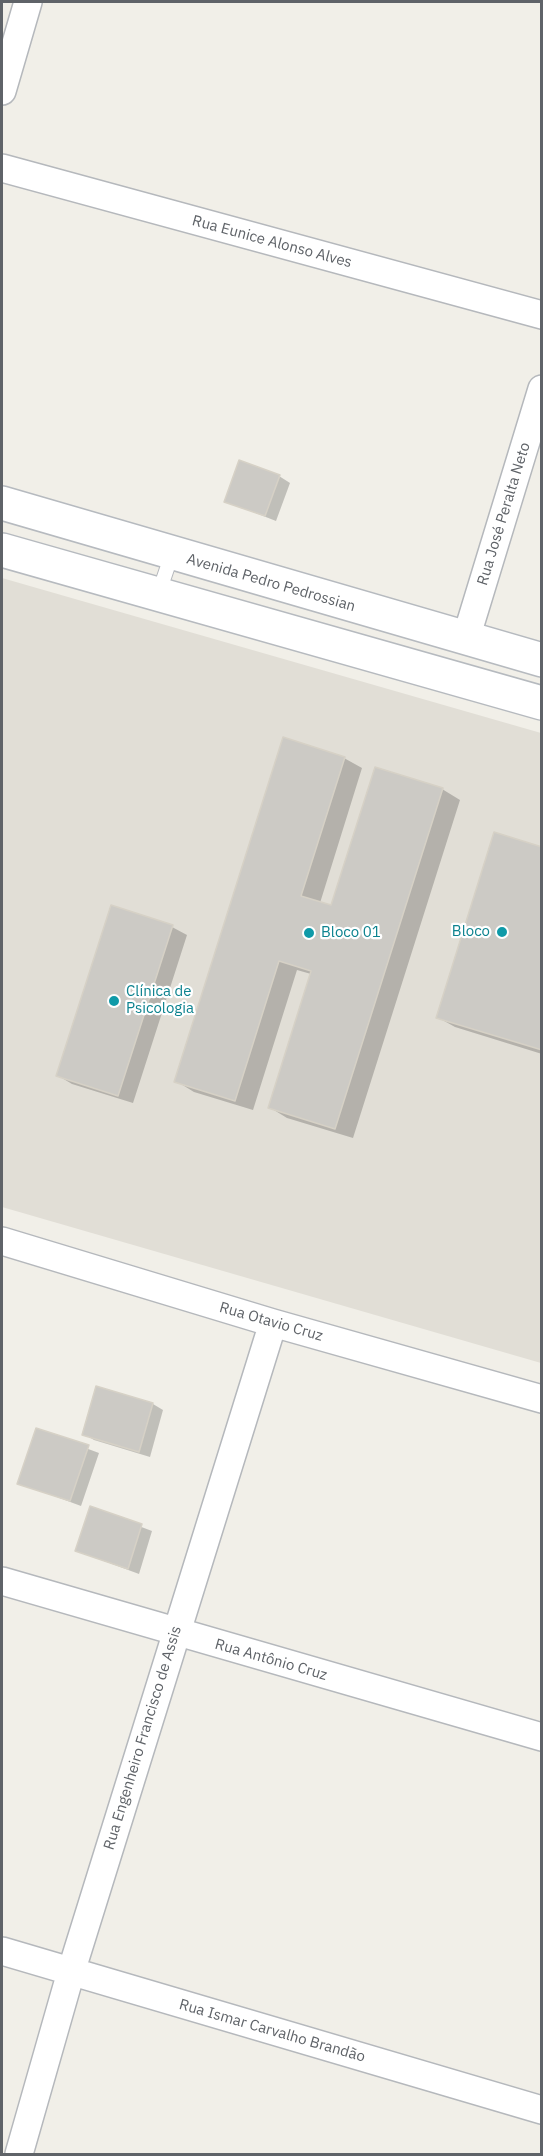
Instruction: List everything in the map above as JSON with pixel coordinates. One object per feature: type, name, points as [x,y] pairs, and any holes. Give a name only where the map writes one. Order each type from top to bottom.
[{"type":"street","points":[[2,91],[28,2]]},
{"type":"street","name":"Rua Eunice Alonso Alves","points":[[2,168],[542,315]]},
{"type":"street","name":"Rua José Peralta Neto","points":[[466,638],[542,389]]},
{"type":"street","name":"Avenida Pedro Pedrossian","points":[[2,503],[542,660]]},
{"type":"street","points":[[2,550],[158,596],[290,629],[542,703]]},
{"type":"street","name":"Rua Otavio Cruz","points":[[2,1241],[273,1323],[542,1399]]},
{"type":"street","name":"Rua Engenheiro Francisco de Assis","points":[[19,2154],[71,1971],[273,1323]]},
{"type":"street","name":"Rua Antônio Cruz","points":[[2,1581],[542,1737]]},
{"type":"street","name":"Rua Ismar Carvalho Brandão","points":[[2,1951],[542,2110]]},
{"type":"lane","points":[[158,596],[172,554]]},
{"type":"shaded area","points":[[2,578],[541,733],[541,1363],[2,1207]]},
{"type":"building","points":[[239,460],[280,475],[265,516],[224,502]]},
{"type":"building","name":"Bloco 01","points":[[283,737],[345,757],[301,896],[331,905],[375,767],[443,788],[335,1129],[268,1108],[311,971],[279,961],[235,1101],[174,1082]]},
{"type":"building","name":"Bloco","points":[[494,832],[542,847],[542,1050],[436,1018]]},
{"type":"building","name":"Clínica de Psicologia","points":[[111,905],[173,925],[118,1096],[56,1076]]},
{"type":"building","points":[[96,1386],[153,1403],[139,1452],[82,1435]]},
{"type":"building","points":[[36,1428],[89,1445],[70,1501],[17,1484]]},
{"type":"building","points":[[90,1506],[142,1524],[128,1569],[75,1551]]},
{"type":"place","name":"Bloco","points":[[502,932]]},
{"type":"place","name":"Bloco 01","points":[[309,933]]},
{"type":"place","name":"Clínica de Psicologia","points":[[114,1001]]}]
